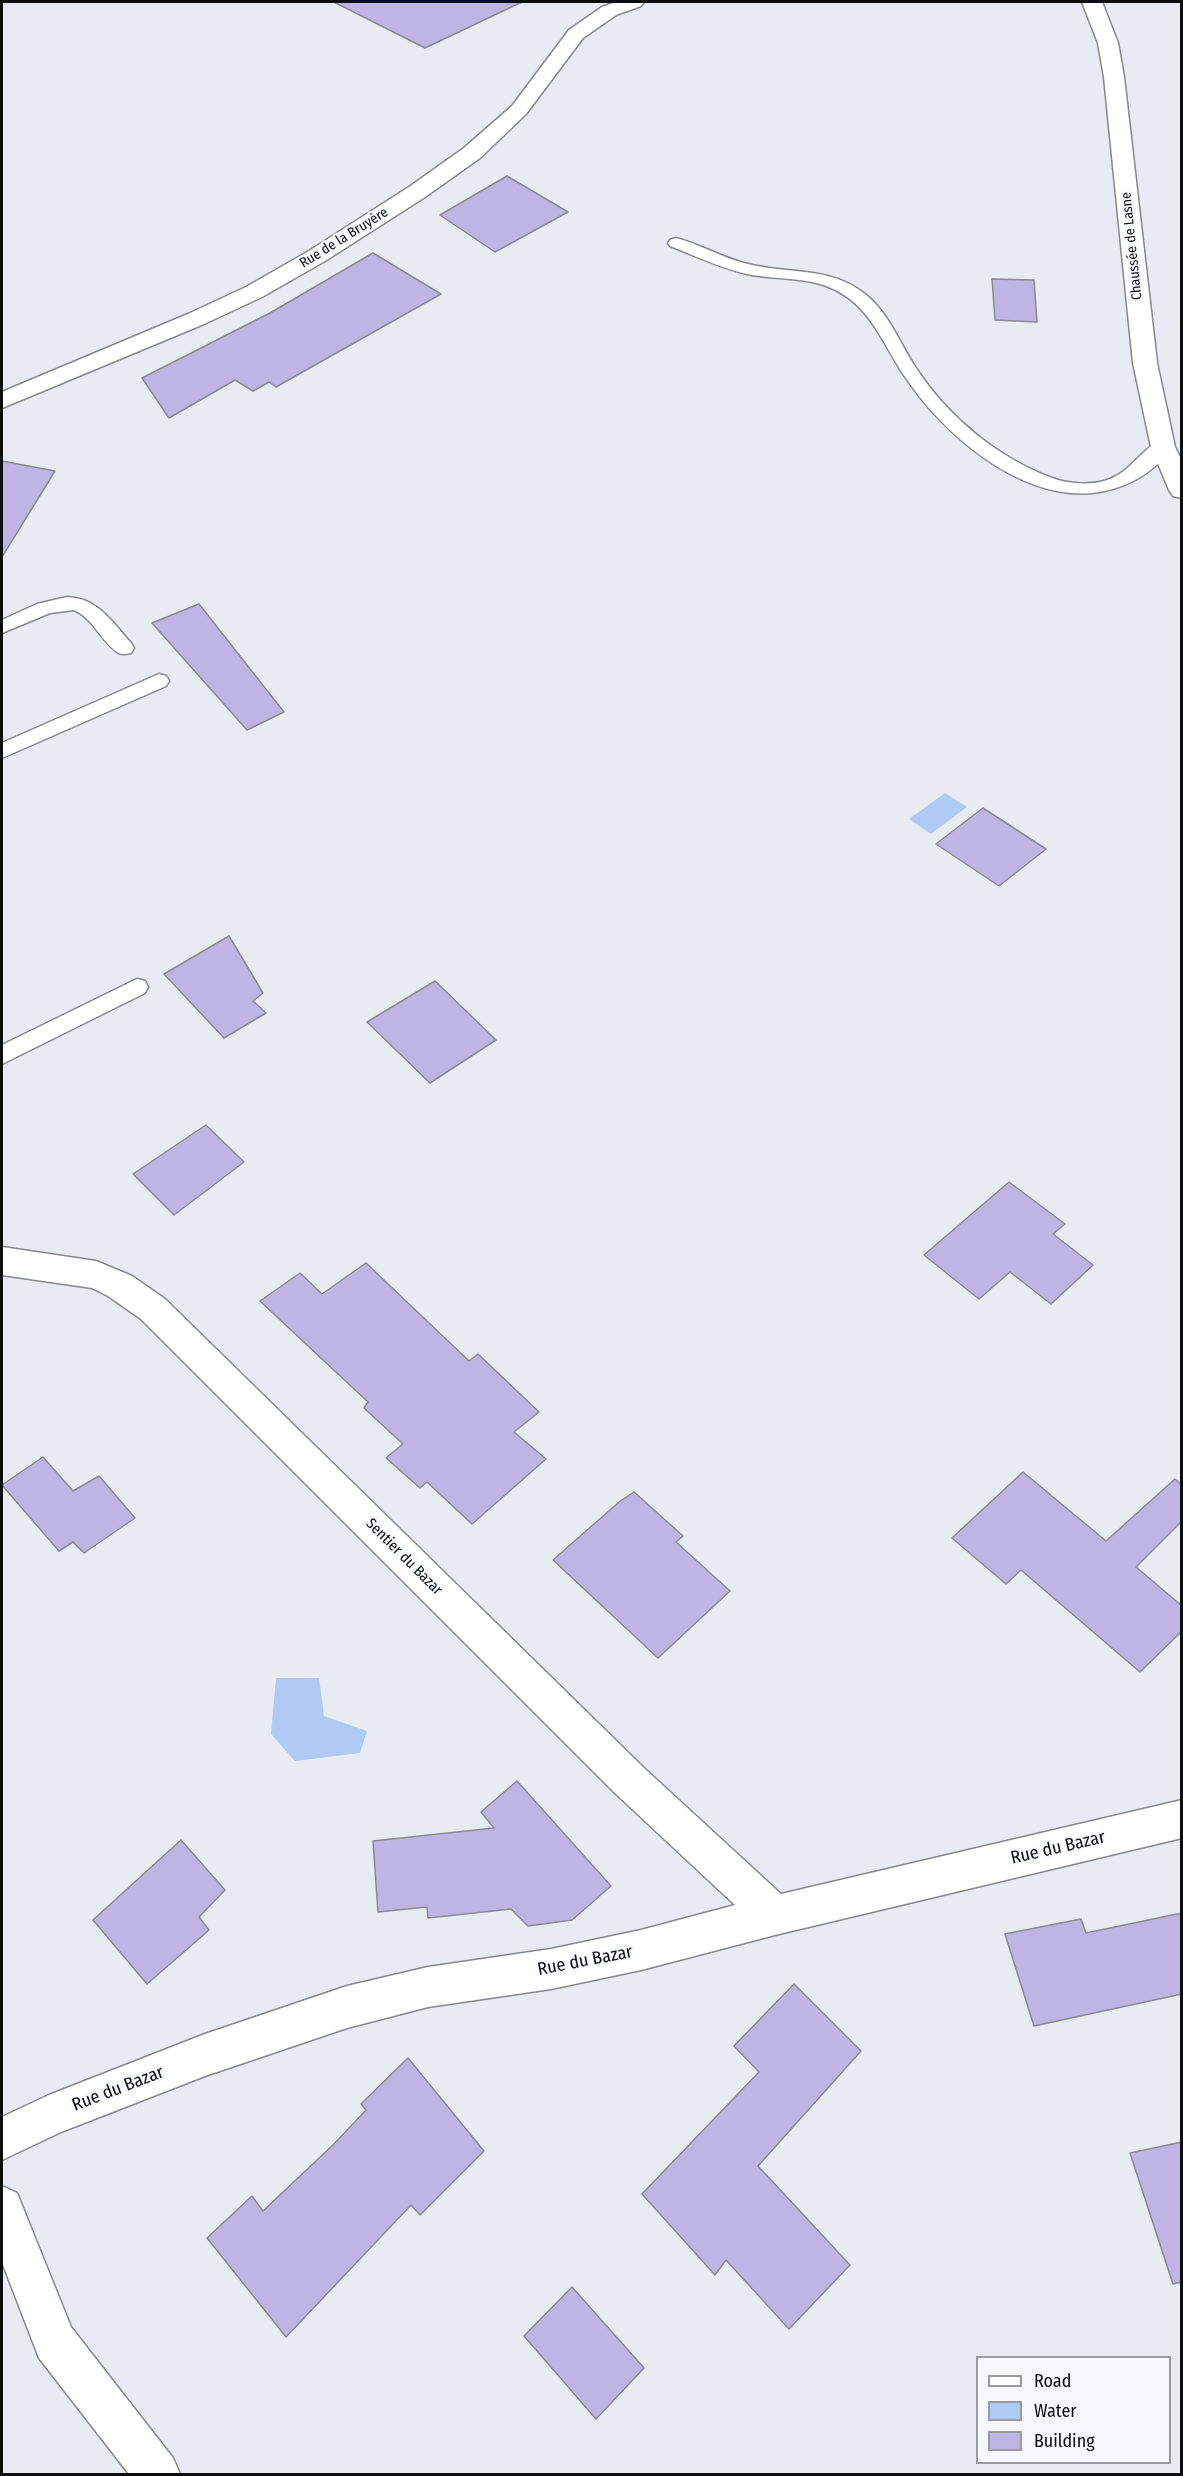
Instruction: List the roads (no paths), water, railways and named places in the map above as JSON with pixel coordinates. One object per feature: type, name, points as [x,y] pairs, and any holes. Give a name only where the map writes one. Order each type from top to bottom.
[{"type":"street","name":"Rue de la Bruyère","points":[[2,401],[196,319],[254,292],[317,256],[417,192],[472,153],[519,110],[576,34],[591,21],[609,11],[634,2]]},
{"type":"street","name":"Chaussée de Lasne","points":[[1092,2],[1108,44],[1114,77],[1145,363],[1163,447],[1182,489]]},
{"type":"street","name":"Sentier du Bazar","points":[[2,1261],[96,1275],[120,1286],[153,1309],[630,1781],[775,1915]]},
{"type":"street","name":"Rue du Bazar","points":[[2,2139],[49,2116],[205,2055],[347,2007],[428,1987],[551,1969],[629,1952],[775,1915],[1182,1819]]},
{"type":"street","points":[[2,2208],[55,2342],[157,2475]]},
{"type":"lane","points":[[676,243],[727,264],[758,271],[817,277],[849,290],[869,306],[906,367],[938,406],[972,439],[1017,471],[1054,485],[1078,489],[1108,486],[1136,472],[1163,447]]},
{"type":"lane","points":[[2,627],[44,609],[75,603],[85,607],[124,648]]},
{"type":"lane","points":[[2,752],[159,681]]},
{"type":"lane","points":[[2,1055],[137,987]]},
{"type":"water","points":[[945,793],[967,807],[931,834],[909,819]]},
{"type":"water","points":[[276,1678],[319,1678],[324,1716],[367,1731],[360,1753],[295,1761],[271,1734]]}]
